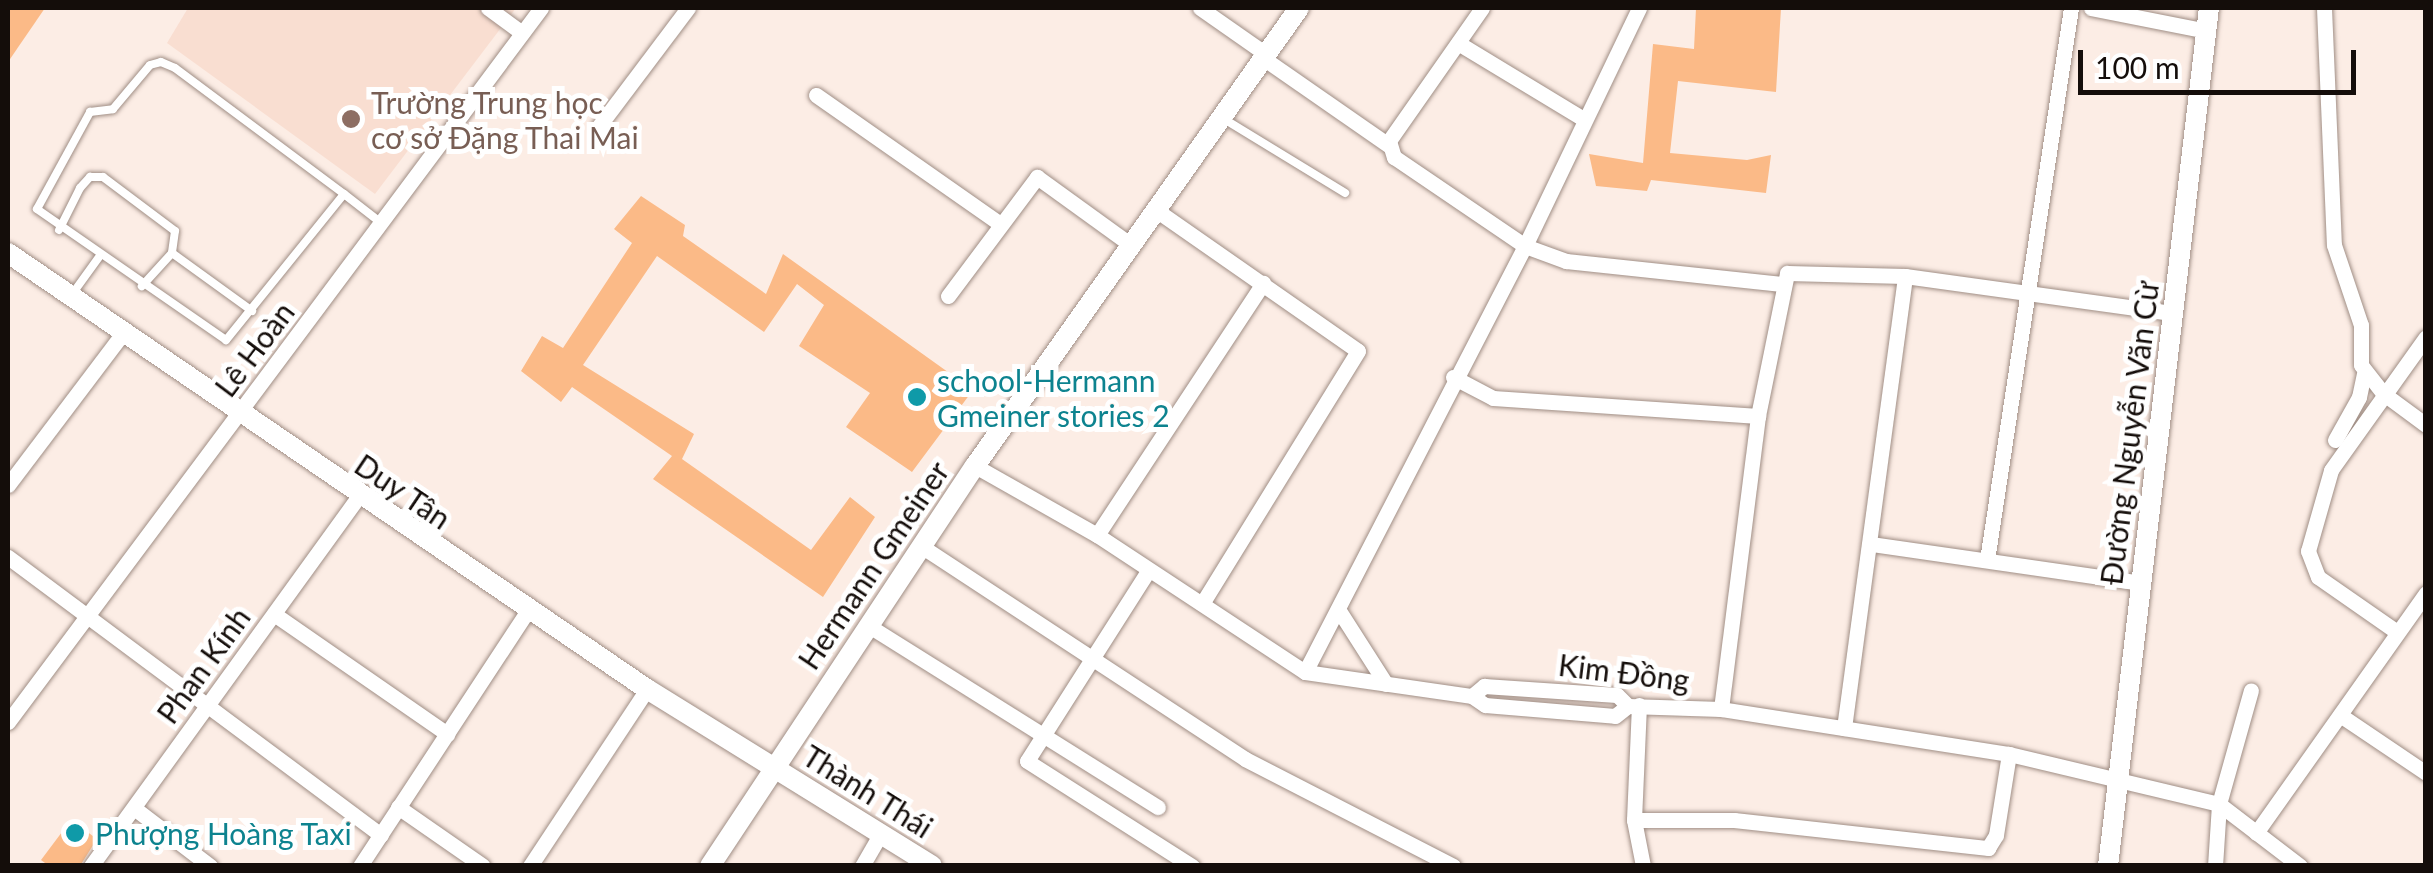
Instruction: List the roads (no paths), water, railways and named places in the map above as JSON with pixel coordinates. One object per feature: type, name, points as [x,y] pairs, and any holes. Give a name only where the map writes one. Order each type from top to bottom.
[{"type":"street","points":[[488,8],[522,34]]},
{"type":"street","name":"Lê Hoàn","points":[[8,722],[541,8]]},
{"type":"street","points":[[599,126],[688,8]]},
{"type":"street","points":[[1200,8],[1388,144],[1394,156],[1525,246],[1566,261],[1782,284]]},
{"type":"street","name":"Hermann Gmeiner","points":[[710,866],[975,466],[1299,8]]},
{"type":"street","points":[[1388,144],[1482,8]]},
{"type":"street","points":[[1988,560],[2032,296],[2070,8]]},
{"type":"street","points":[[2090,8],[2207,31]]},
{"type":"street","name":"Đường Nguyễn Văn Cừ","points":[[2108,866],[2210,8]]},
{"type":"street","points":[[2324,8],[2334,245],[2361,325],[2364,373],[2359,397],[2335,440]]},
{"type":"street","points":[[1306,672],[1453,377],[1525,246],[1632,10]]},
{"type":"street","points":[[1458,42],[1582,118]]},
{"type":"street","points":[[816,95],[999,223]]},
{"type":"street","points":[[948,296],[1030,181],[1042,178],[1131,245]]},
{"type":"street","points":[[1156,210],[1358,352],[1202,604]]},
{"type":"street","name":"Duy Tân","points":[[8,253],[358,497],[646,689],[773,767]]},
{"type":"street","points":[[1721,709],[1758,416],[1782,284],[1794,270],[1905,276],[2173,313]]},
{"type":"street","points":[[1844,728],[1905,276]]},
{"type":"street","points":[[1097,535],[1263,283]]},
{"type":"street","points":[[8,485],[123,333]]},
{"type":"street","points":[[2397,632],[2318,577],[2308,560],[2331,470],[2426,336]]},
{"type":"street","points":[[2364,373],[2384,394],[2426,424]]},
{"type":"street","points":[[1453,377],[1493,398],[1758,416]]},
{"type":"street","name":"Kim Đồng","points":[[975,466],[1097,535],[1306,672],[1472,696],[1484,686],[1617,696],[1634,706],[1721,709],[2009,754],[2118,776],[2219,804],[2300,866]]},
{"type":"street","name":"Phan Kính","points":[[91,866],[358,497]]},
{"type":"street","points":[[1871,544],[2141,582]]},
{"type":"street","points":[[921,546],[1245,759],[1453,866]]},
{"type":"street","points":[[8,557],[86,619],[381,835]]},
{"type":"street","points":[[1148,571],[1027,761],[1192,866]]},
{"type":"street","points":[[2256,834],[2426,594]]},
{"type":"street","points":[[1338,609],[1386,684]]},
{"type":"street","points":[[360,866],[528,610]]},
{"type":"street","points":[[274,614],[446,734]]},
{"type":"street","points":[[869,626],[1158,807]]},
{"type":"street","points":[[530,866],[646,689]]},
{"type":"street","points":[[2216,866],[2219,804],[2252,690]]},
{"type":"street","points":[[1564,712],[1565,691]]},
{"type":"street","points":[[1472,696],[1485,705],[1615,716],[1634,706],[1634,820],[1643,866]]},
{"type":"street","points":[[2340,716],[2426,772]]},
{"type":"street","points":[[1634,820],[1734,820],[1988,848],[1996,834],[2009,754]]},
{"type":"street","name":"Thành Thái","points":[[773,767],[932,866]]},
{"type":"street","points":[[134,808],[210,866]]},
{"type":"street","points":[[398,808],[483,866]]},
{"type":"street","points":[[862,866],[882,832]]},
{"type":"lane","points":[[344,194],[252,311],[221,339],[42,218],[38,197],[90,112],[113,110],[150,65],[160,62],[344,194],[382,223]]},
{"type":"lane","points":[[1220,117],[1346,193]]},
{"type":"lane","points":[[60,230],[80,188],[90,178],[103,177],[175,231],[172,253],[142,286]]},
{"type":"lane","points":[[172,253],[252,311]]},
{"type":"lane","points":[[70,297],[99,257]]},
{"type":"place","name":"Trường Trung học cơ sở Đặng Thai Mai","points":[[351,119]]},
{"type":"place","name":"school-Hermann Gmeiner stories 2","points":[[917,397]]},
{"type":"place","name":"Phượng Hoàng Taxi","points":[[75,833]]}]
